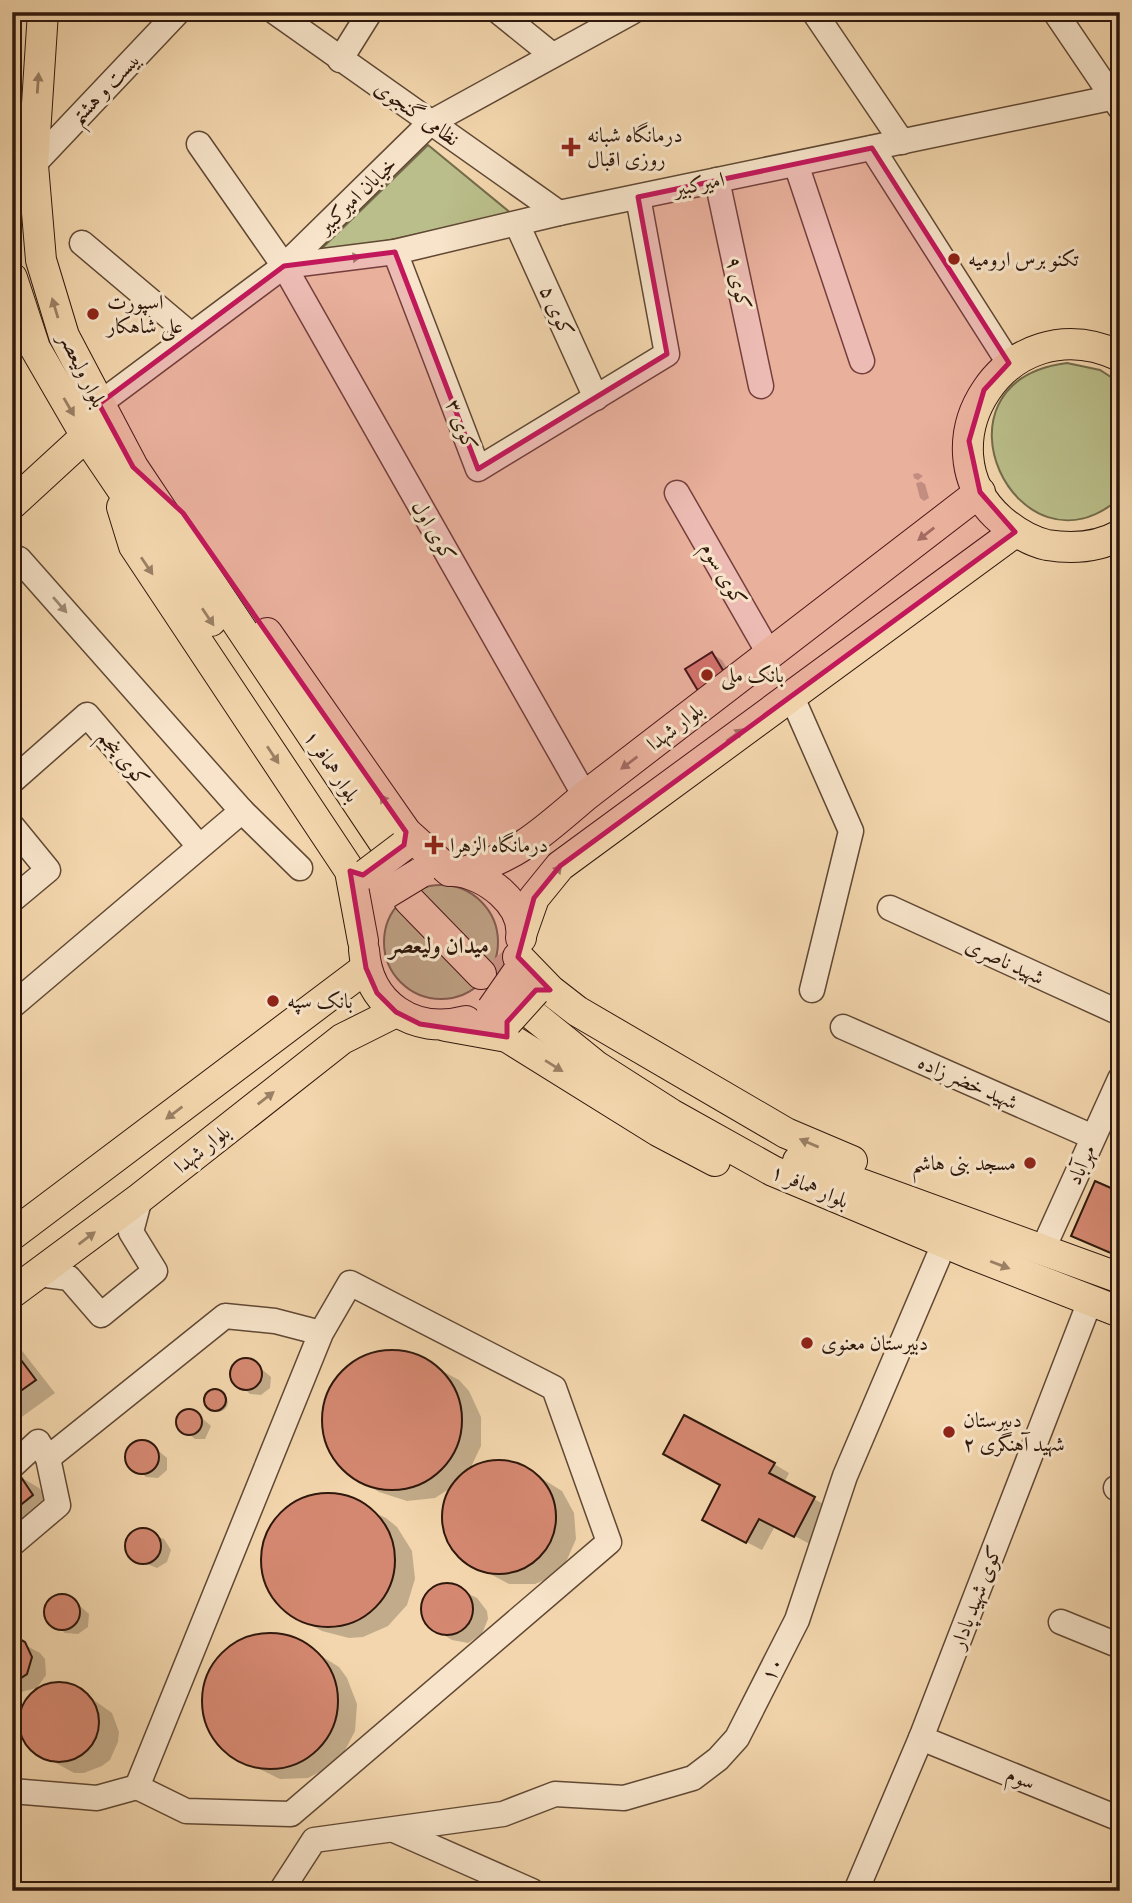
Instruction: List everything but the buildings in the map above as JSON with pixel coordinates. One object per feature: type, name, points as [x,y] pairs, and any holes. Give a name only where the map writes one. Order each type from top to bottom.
[{"type":"main road","name":"بلوار ولیعصر","points":[[43,12],[33,165],[41,260],[64,336],[99,404],[124,473]]},
{"type":"main road","name":"بلوار ولیعصر","points":[[12,278],[35,348],[86,436],[124,473],[268,687]]},
{"type":"main road","points":[[1120,356],[1101,348],[1075,343],[1049,345],[1010,363],[985,390],[973,414],[968,441],[971,467],[980,492],[995,514],[1015,532],[1039,543],[1065,548],[1092,546],[1120,535]]},
{"type":"main road","points":[[12,504],[86,436]]},
{"type":"main road","points":[[124,473],[134,546],[404,869],[506,897],[519,919],[515,988],[658,1131],[751,1180],[937,1258],[974,1240]]},
{"type":"main road","points":[[124,473],[183,513],[404,869]]},
{"type":"main road","name":"بلوار شهدا","points":[[404,869],[492,864],[526,846],[585,796],[980,492]]},
{"type":"main road","name":"بلوار شهدا","points":[[515,988],[534,898],[561,866],[1015,532]]},
{"type":"main road","name":"بلوار همافر ۱","points":[[268,687],[404,869],[515,988],[605,1055],[679,1101],[779,1155],[974,1240],[1090,1301],[1120,1312]]},
{"type":"main road","points":[[404,869],[369,918],[365,955],[377,993],[396,1012],[420,1024],[446,1026],[472,1020],[515,988]]},
{"type":"main road","points":[[12,1235],[365,955],[404,869]]},
{"type":"main road","name":"بلوار شهدا","points":[[12,1293],[140,1198],[342,1039],[396,1012]]},
{"type":"main road","name":"بلوار همافر ۱","points":[[974,1240],[1042,1251],[1120,1278]]},
{"type":"street","name":"بیست و هشتم","points":[[33,165],[178,12]]},
{"type":"street","name":"نظامی گنجوی","points":[[275,12],[559,213]]},
{"type":"street","points":[[340,60],[370,12]]},
{"type":"street","points":[[499,12],[551,54]]},
{"type":"street","name":"خیابان امیرکبیر","points":[[99,404],[284,266],[430,123],[551,54],[632,12]]},
{"type":"street","points":[[814,12],[902,142]]},
{"type":"street","points":[[1055,12],[1118,100]]},
{"type":"street","name":"امیرکبیر","points":[[284,266],[395,252],[559,213],[1118,100]]},
{"type":"street","name":"کوی اول","points":[[199,144],[284,266],[585,796]]},
{"type":"street","points":[[872,148],[1010,363]]},
{"type":"street","points":[[796,164],[862,361]]},
{"type":"street","name":"کوی ۹","points":[[717,180],[761,386]]},
{"type":"street","points":[[596,398],[667,354],[638,197]]},
{"type":"street","name":"کوی ۵","points":[[517,224],[596,398]]},
{"type":"street","points":[[82,243],[191,335]]},
{"type":"street","name":"کوی ۳","points":[[395,252],[478,469],[596,398]]},
{"type":"street","name":"کوی سوم","points":[[677,493],[770,655]]},
{"type":"street","points":[[12,558],[19,559],[242,811],[300,868]]},
{"type":"street","points":[[791,695],[851,831],[812,990]]},
{"type":"street","name":"کوی پنجم","points":[[12,781],[87,715],[200,846]]},
{"type":"street","points":[[12,1006],[242,811]]},
{"type":"street","points":[[12,826],[48,870],[12,900]]},
{"type":"street","name":"شهید ناصری","points":[[890,908],[1120,1013]]},
{"type":"street","name":"شهید خضر زاده","points":[[843,1027],[1093,1137]]},
{"type":"street","name":"مهرآباد","points":[[1042,1251],[1120,1079]]},
{"type":"street","points":[[39,1274],[69,1278],[101,1315],[155,1271],[131,1232],[140,1198]]},
{"type":"street","name":"۱۰","points":[[281,1891],[314,1840],[503,1814],[555,1794],[624,1798],[693,1778],[718,1759],[737,1738],[797,1620],[845,1476],[937,1258]]},
{"type":"street","points":[[12,1791],[97,1798],[137,1787],[186,1811],[290,1814],[609,1542],[554,1388],[350,1283],[321,1333],[137,1787]]},
{"type":"street","name":"کوی شهید پادار","points":[[856,1891],[921,1738],[1090,1301]]},
{"type":"street","points":[[48,1458],[225,1316],[275,1321],[321,1333]]},
{"type":"street","points":[[12,1466],[38,1442],[48,1458],[58,1505],[12,1544]]},
{"type":"street","points":[[1061,1622],[1120,1646]]},
{"type":"street","name":"سوم","points":[[921,1738],[1120,1819]]},
{"type":"street","points":[[394,1830],[532,1891]]},
{"type":"highlighted area","points":[[872,148],[1009,363],[984,390],[969,441],[980,492],[1015,532],[560,866],[534,898],[518,957],[550,990],[536,990],[507,1022],[507,1037],[420,1024],[396,1012],[377,993],[366,968],[350,871],[363,875],[404,845],[406,832],[183,513],[133,467],[99,404],[284,266],[395,252],[478,469],[667,354],[638,197]]},
{"type":"green space","points":[[428,145],[512,214],[314,256]]},
{"type":"green space","points":[[1067,363],[1100,370],[1120,383],[1120,498],[1082,519],[1048,517],[1019,499],[1000,471],[992,438],[998,405],[1023,378]]},
{"type":"green space","points":[[441,885],[463,889],[482,901],[494,920],[498,942],[494,964],[482,983],[463,995],[441,999],[419,995],[400,983],[388,964],[384,942],[388,920],[400,901],[419,889]]},
{"type":"tunnel","points":[[494,959],[528,997]]},
{"type":"place","name":"درمانگاه شبانه روزی اقبال","points":[[571,147]]},
{"type":"place","name":"تکنو برس ارومیه","points":[[954,259]]},
{"type":"place","name":"اسپورت علی شاهکار","points":[[93,314]]},
{"type":"place","name":"بانک ملی","points":[[707,675]]},
{"type":"place","name":"درمانگاه الزهرا","points":[[434,845]]},
{"type":"place","name":"بانک سپه","points":[[273,1001]]},
{"type":"place","name":"مسجد بنی هاشم","points":[[1030,1163]]},
{"type":"place","name":"دبیرستان معنوی","points":[[807,1343]]},
{"type":"place","name":"دبیرستان شهید آهنگری ۲","points":[[949,1432]]},
{"type":"district","name":"میدان ولیعصر","points":[[439,945]]}]
